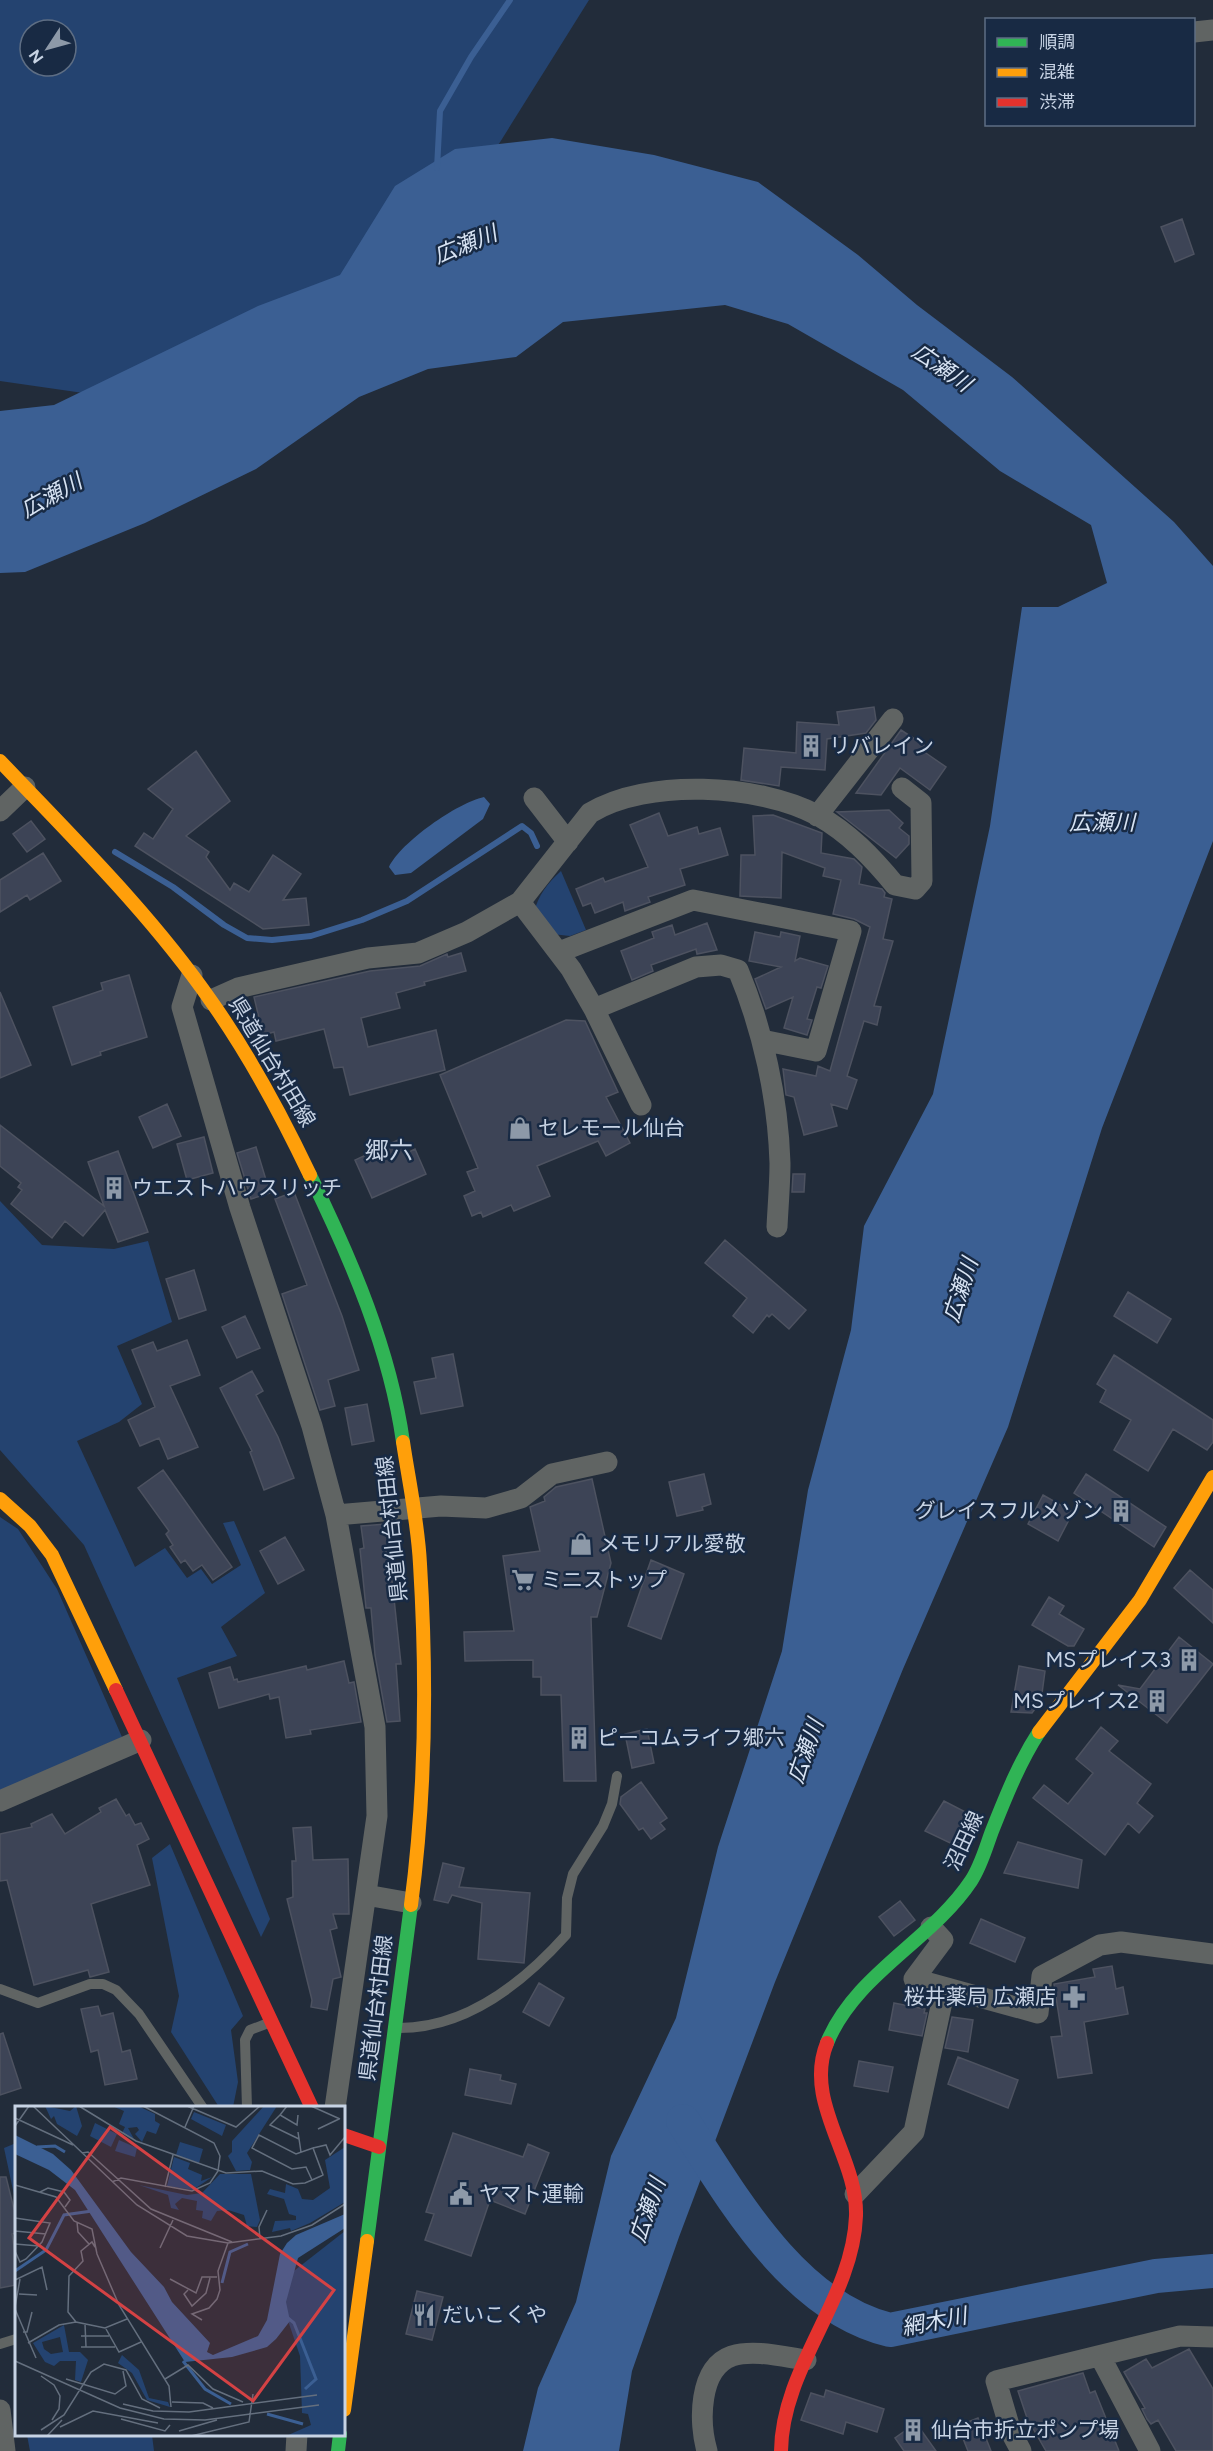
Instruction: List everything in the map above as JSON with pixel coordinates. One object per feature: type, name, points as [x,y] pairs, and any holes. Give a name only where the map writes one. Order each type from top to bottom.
[{"type":"street","points":[[1195,32],[1213,30]]},
{"type":"street","points":[[818,816],[893,719]]},
{"type":"street","name":"県道仙台村田線","points":[[0,761],[135,904],[211,1000],[274,1099],[346,1249],[375,1330],[399,1413],[420,1562],[426,1732],[419,1848],[345,2402]]},
{"type":"street","points":[[0,811],[25,787]]},
{"type":"street","points":[[211,1000],[249,985],[368,958],[418,953],[467,932],[520,902],[590,813],[604,805],[680,789],[777,798],[818,816],[865,848],[895,885],[915,888],[922,881],[921,803],[902,788]]},
{"type":"street","points":[[534,798],[568,842]]},
{"type":"street","points":[[559,952],[693,900],[851,931],[816,1051],[762,1040]]},
{"type":"street","points":[[520,902],[559,952],[594,1009],[641,1105]]},
{"type":"street","points":[[594,1009],[696,967],[721,964],[738,970],[762,1040],[770,1078],[780,1162],[777,1227]]},
{"type":"street","points":[[192,975],[182,1007],[240,1208],[312,1426],[336,1515],[375,1727],[377,1816],[334,2106]]},
{"type":"street","points":[[336,1515],[414,1508],[486,1508],[521,1498],[552,1474],[607,1462]]},
{"type":"street","name":"沼田線","points":[[781,2451],[786,2410],[846,2260],[856,2220],[855,2194],[820,2078],[823,2054],[833,2030],[851,2004],[931,1926],[972,1880],[1011,1785],[1030,1746],[1154,1580],[1213,1477]]},
{"type":"street","points":[[0,1499],[30,1526],[52,1555],[141,1740],[311,2106]]},
{"type":"street","points":[[0,1801],[141,1740]]},
{"type":"street","points":[[366,1895],[411,1903]]},
{"type":"street","points":[[931,1926],[943,1940],[914,1979],[1038,2013],[1042,1976],[1100,1945],[1121,1942],[1213,1954]]},
{"type":"street","points":[[855,2194],[914,2132],[945,1988]]},
{"type":"street","points":[[345,2135],[379,2147]]},
{"type":"street","points":[[1021,2451],[1011,2432],[996,2382],[1180,2336],[1213,2337]]},
{"type":"street","points":[[707,2451],[704,2440],[704,2398],[711,2374],[731,2357],[749,2354],[806,2360]]},
{"type":"street","points":[[1100,2356],[1150,2451]]},
{"type":"street","points":[[0,2410],[3,2438]]},
{"type":"street","points":[[296,2451],[297,2436]]},
{"type":"street","points":[[338,2451],[340,2436]]},
{"type":"lane","points":[[395,2028],[415,2028],[472,2011],[506,1992],[560,1942],[566,1935],[567,1898],[573,1874],[603,1826],[612,1804],[617,1776]]},
{"type":"lane","points":[[0,1989],[38,2003],[90,1984],[103,1984],[116,1990],[139,2014],[201,2106]]},
{"type":"lane","points":[[247,2106],[245,2040],[250,2030],[271,2022]]},
{"type":"lane","points":[[0,2344],[15,2339]]},
{"type":"shaded area","points":[[0,0],[589,0],[465,198],[365,303],[118,398],[0,381]]},
{"type":"shaded area","points":[[561,871],[586,930],[570,936],[552,934],[534,913],[544,890]]},
{"type":"shaded area","points":[[0,1201],[42,1245],[114,1249],[148,1241],[172,1322],[117,1346],[142,1404],[119,1422],[77,1441],[135,1567],[165,1548],[187,1578],[201,1569],[212,1584],[241,1565],[223,1523],[234,1521],[265,1593],[221,1627],[237,1656],[177,1678],[270,1919],[261,1937],[84,1545],[0,1450]]},
{"type":"shaded area","points":[[0,1517],[18,1529],[57,1589],[122,1737],[0,1792]]},
{"type":"shaded area","points":[[170,1844],[243,2016],[231,2030],[238,2082],[233,2106],[218,2106],[171,2032],[179,1996],[152,1858]]},
{"type":"shaded area","points":[[15,2143],[15,2199],[4,2148]]},
{"type":"shaded area","points":[[27,2436],[152,2436],[154,2451],[30,2451]]},
{"type":"water","name":"広瀬川","points":[[552,138],[654,155],[758,182],[858,255],[917,305],[1012,377],[1174,522],[1213,566],[1213,841],[1102,1128],[1008,1427],[903,1669],[775,1982],[679,2237],[632,2371],[619,2451],[523,2451],[538,2388],[576,2302],[611,2156],[676,2018],[718,1847],[782,1651],[808,1490],[851,1330],[864,1226],[933,1094],[990,826],[1022,607],[1058,607],[1107,583],[1091,525],[1000,471],[903,390],[788,324],[725,305],[563,322],[516,357],[428,369],[359,397],[256,469],[145,523],[25,572],[0,573],[0,411],[54,405],[258,306],[340,275],[395,186],[455,149]]},
{"type":"water","points":[[484,797],[490,804],[483,819],[411,873],[395,875],[389,867],[395,857],[417,835],[459,807]]},
{"type":"building","points":[[1182,219],[1194,254],[1175,262],[1161,227]]},
{"type":"building","points":[[874,707],[876,720],[866,733],[827,739],[825,770],[781,767],[779,786],[741,780],[744,748],[796,753],[797,722],[839,725],[837,712]]},
{"type":"building","points":[[901,730],[927,747],[923,751],[946,767],[930,790],[900,768],[881,795],[856,793]]},
{"type":"building","points":[[196,751],[230,801],[186,836],[209,852],[206,857],[230,890],[234,883],[249,892],[273,855],[301,874],[283,900],[306,898],[309,925],[263,929],[135,846],[144,833],[153,839],[173,809],[148,789]]},
{"type":"building","points":[[889,810],[903,823],[899,828],[909,836],[909,844],[896,858],[837,812]]},
{"type":"building","points":[[659,813],[668,836],[697,827],[699,834],[720,828],[728,855],[680,869],[685,885],[648,897],[650,902],[625,911],[623,902],[595,913],[591,903],[583,906],[576,889],[603,878],[605,882],[648,867],[630,825]]},
{"type":"building","points":[[773,815],[822,833],[821,853],[854,859],[862,867],[859,884],[882,889],[885,893],[884,897],[892,899],[883,939],[893,941],[874,1006],[881,1007],[877,1025],[864,1021],[847,1076],[857,1080],[847,1109],[831,1104],[837,1126],[804,1135],[794,1097],[786,1095],[783,1069],[816,1076],[818,1066],[830,1071],[870,927],[854,919],[833,914],[841,880],[823,876],[825,868],[782,852],[781,898],[740,896],[741,855],[755,855],[753,816]]},
{"type":"building","points":[[31,821],[45,839],[27,852],[13,834]]},
{"type":"building","points":[[43,853],[61,881],[30,900],[27,895],[0,912],[0,880]]},
{"type":"building","points":[[707,923],[717,950],[697,954],[696,949],[651,965],[653,971],[632,980],[621,951],[654,938],[652,932],[672,925],[675,935]]},
{"type":"building","points":[[755,932],[780,937],[781,932],[800,936],[795,961],[800,958],[828,966],[821,988],[817,987],[807,1019],[812,1020],[807,1035],[784,1028],[793,997],[766,1009],[755,979],[781,967],[749,961]]},
{"type":"building","points":[[461,953],[466,971],[424,982],[425,985],[396,993],[400,1008],[361,1018],[368,1047],[436,1030],[445,1070],[350,1095],[343,1067],[334,1068],[324,1029],[276,1041],[274,1032],[263,1035],[254,997],[370,971],[420,966],[447,954],[448,957]]},
{"type":"building","points":[[129,975],[147,1037],[100,1052],[101,1055],[72,1065],[53,1007],[103,990],[101,983]]},
{"type":"building","points":[[0,992],[31,1065],[0,1078]]},
{"type":"building","name":"セレモール仙台","points":[[566,1020],[585,1021],[618,1092],[606,1097],[630,1143],[606,1156],[598,1141],[537,1166],[550,1196],[514,1211],[511,1205],[483,1217],[481,1212],[472,1216],[464,1196],[475,1191],[467,1172],[478,1168],[440,1075]]},
{"type":"building","points":[[167,1104],[181,1136],[153,1148],[139,1117]]},
{"type":"building","points":[[0,1125],[104,1206],[88,1162],[118,1151],[148,1232],[118,1242],[105,1210],[83,1236],[65,1221],[52,1238],[11,1204],[22,1190],[18,1187],[21,1183],[0,1166]]},
{"type":"building","points":[[204,1137],[213,1173],[187,1180],[177,1144]]},
{"type":"building","points":[[398,1140],[405,1154],[415,1149],[426,1174],[372,1198],[355,1160]]},
{"type":"building","points":[[256,1147],[270,1193],[251,1199],[237,1153]]},
{"type":"building","points":[[793,1174],[805,1174],[804,1192],[792,1192]]},
{"type":"building","points":[[294,1192],[342,1316],[359,1370],[328,1380],[335,1406],[320,1410],[282,1294],[307,1285],[275,1199]]},
{"type":"building","points":[[725,1240],[806,1310],[789,1329],[772,1314],[769,1317],[767,1315],[753,1333],[733,1316],[747,1298],[705,1263]]},
{"type":"building","points":[[194,1270],[206,1310],[179,1319],[166,1279]]},
{"type":"building","points":[[1128,1292],[1171,1319],[1157,1343],[1114,1316]]},
{"type":"building","points":[[245,1316],[260,1348],[237,1358],[222,1327]]},
{"type":"building","points":[[187,1340],[200,1375],[170,1386],[198,1447],[168,1459],[159,1438],[140,1446],[128,1420],[155,1407],[132,1350],[153,1342],[157,1351]]},
{"type":"building","points":[[453,1354],[463,1406],[421,1414],[414,1382],[436,1378],[432,1358]]},
{"type":"building","points":[[1114,1355],[1213,1420],[1213,1442],[1207,1450],[1173,1429],[1148,1471],[1114,1450],[1131,1420],[1100,1402],[1106,1390],[1097,1384]]},
{"type":"building","points":[[252,1371],[263,1391],[256,1395],[278,1437],[294,1478],[264,1490],[250,1452],[252,1451],[220,1388]]},
{"type":"building","points":[[367,1404],[374,1441],[352,1445],[345,1408]]},
{"type":"building","points":[[163,1470],[232,1567],[213,1580],[202,1565],[193,1571],[185,1560],[181,1563],[170,1547],[173,1545],[166,1534],[169,1531],[138,1488]]},
{"type":"building","points":[[704,1474],[711,1504],[702,1507],[703,1510],[677,1516],[669,1482]]},
{"type":"building","name":"グレイスフルメゾン","points":[[1086,1474],[1166,1527],[1154,1547],[1074,1493]]},
{"type":"building","points":[[592,1479],[611,1563],[597,1617],[591,1617],[596,1781],[564,1781],[561,1695],[541,1695],[541,1677],[533,1677],[533,1660],[465,1661],[464,1632],[514,1631],[503,1556],[540,1551],[530,1507],[545,1501],[544,1497],[556,1487]]},
{"type":"building","points":[[1043,1495],[1073,1512],[1058,1541],[1028,1524]]},
{"type":"building","points":[[386,1524],[401,1664],[396,1664],[400,1721],[387,1722],[375,1655],[371,1608],[366,1608],[360,1549],[364,1548],[361,1526]]},
{"type":"building","points":[[285,1537],[304,1570],[278,1584],[260,1551]]},
{"type":"building","points":[[651,1560],[684,1574],[661,1639],[628,1626]]},
{"type":"building","points":[[1190,1570],[1213,1590],[1213,1623],[1174,1588]]},
{"type":"building","points":[[1049,1597],[1064,1606],[1059,1614],[1084,1629],[1074,1646],[1068,1646],[1032,1625]]},
{"type":"building","points":[[1179,1637],[1213,1664],[1167,1723],[1118,1685],[1140,1689]]},
{"type":"building","points":[[344,1661],[349,1683],[354,1682],[361,1722],[310,1730],[311,1734],[286,1738],[279,1697],[270,1699],[269,1694],[219,1708],[209,1673],[230,1667],[234,1680],[237,1679],[238,1682],[306,1666],[307,1670]]},
{"type":"building","points":[[1019,1666],[1045,1671],[1041,1701],[1032,1713],[1011,1712]]},
{"type":"building","points":[[1101,1727],[1118,1741],[1109,1751],[1151,1784],[1137,1803],[1153,1816],[1139,1833],[1128,1823],[1105,1855],[1033,1798],[1044,1785],[1068,1804],[1093,1773],[1076,1759]]},
{"type":"building","points":[[647,1729],[654,1763],[632,1768],[625,1734]]},
{"type":"building","points":[[641,1782],[667,1818],[660,1823],[665,1829],[651,1839],[643,1828],[639,1830],[620,1804],[621,1797]]},
{"type":"building","points":[[116,1799],[126,1816],[129,1814],[135,1825],[141,1823],[149,1839],[137,1845],[150,1885],[91,1904],[109,1972],[90,1977],[88,1970],[34,1985],[7,1880],[0,1881],[0,1834],[32,1827],[31,1824],[52,1814],[65,1834],[101,1812],[99,1808]]},
{"type":"building","points":[[944,1801],[979,1819],[967,1851],[925,1831]]},
{"type":"building","points":[[311,1827],[313,1860],[348,1859],[349,1914],[333,1914],[337,1928],[330,1930],[341,1977],[333,1979],[327,2010],[311,2007],[312,2000],[287,1899],[293,1897],[292,1861],[296,1861],[293,1828]]},
{"type":"building","points":[[1018,1842],[1082,1860],[1078,1888],[1004,1873]]},
{"type":"building","points":[[443,1863],[464,1868],[459,1887],[530,1893],[524,1963],[478,1959],[482,1903],[452,1895],[448,1903],[434,1900]]},
{"type":"building","points":[[900,1901],[915,1920],[894,1936],[879,1917]]},
{"type":"building","points":[[981,1919],[1025,1938],[1015,1962],[970,1943]]},
{"type":"building","points":[[1112,1966],[1116,1989],[1123,1987],[1128,2014],[1084,2022],[1092,2073],[1058,2078],[1051,2037],[1062,2036],[1054,1984],[1095,1977],[1093,1969]]},
{"type":"building","points":[[539,1983],[564,1998],[549,2026],[523,2012]]},
{"type":"building","points":[[894,2003],[925,2009],[924,2013],[927,2013],[922,2036],[889,2030]]},
{"type":"building","points":[[98,2006],[101,2016],[113,2013],[122,2052],[130,2050],[137,2079],[105,2085],[98,2050],[91,2052],[81,2009]]},
{"type":"building","points":[[952,2017],[973,2020],[968,2052],[945,2048]]},
{"type":"building","points":[[3,2033],[21,2088],[0,2095],[0,2034]]},
{"type":"building","points":[[958,2057],[1018,2080],[1008,2108],[948,2084]]},
{"type":"building","points":[[859,2061],[893,2067],[888,2092],[854,2086]]},
{"type":"building","points":[[470,2069],[501,2075],[500,2080],[516,2084],[511,2104],[465,2095]]},
{"type":"building","points":[[453,2133],[523,2157],[528,2144],[549,2153],[525,2214],[490,2200],[471,2256],[425,2240],[434,2214],[426,2212]]},
{"type":"building","points":[[0,2177],[6,2177],[15,2209],[15,2233],[12,2234],[15,2254],[15,2285],[0,2288]]},
{"type":"building","name":"だいこくや","points":[[417,2291],[443,2297],[432,2340],[406,2334]]},
{"type":"building","points":[[1189,2349],[1213,2389],[1213,2451],[1176,2451],[1158,2420],[1151,2424],[1147,2419],[1142,2409],[1145,2408],[1124,2372],[1146,2359],[1152,2368]]},
{"type":"building","points":[[1083,2373],[1090,2393],[1095,2391],[1119,2451],[1046,2451],[1027,2418],[1018,2391]]},
{"type":"building","points":[[826,2390],[884,2409],[877,2432],[846,2422],[843,2434],[801,2420],[811,2393],[824,2397]]},
{"type":"building","points":[[978,2418],[991,2451],[968,2451],[958,2426]]},
{"type":"building","name":"仙台市折立ポンプ場","points":[[916,2423],[936,2451],[904,2451],[895,2438]]},
{"type":"waterway","points":[[437,168],[440,111],[471,57],[510,0]]},
{"type":"waterway","points":[[115,852],[173,887],[224,925],[247,938],[272,940],[311,936],[362,920],[407,901],[522,826],[531,833],[537,846]]},
{"type":"waterway","name":"網木川","points":[[683,2121],[745,2215],[769,2246],[796,2274],[824,2299],[856,2318],[890,2330],[1156,2276],[1213,2271]]},
{"type":"traffic: fast","points":[[310,1175],[354,1272],[379,1339],[397,1407],[403,1442]]},
{"type":"traffic: fast","points":[[827,2043],[840,2019],[856,1997],[874,1977],[936,1922],[971,1881],[1013,1780],[1039,1732]]},
{"type":"traffic: fast","points":[[367,2241],[411,1905]]},
{"type":"traffic: fast","points":[[338,2451],[340,2436]]},
{"type":"traffic: slow","points":[[0,761],[137,907],[187,969],[252,1064],[310,1175]]},
{"type":"traffic: slow","points":[[403,1442],[419,1549],[424,1649],[424,1735],[420,1820],[411,1905]]},
{"type":"traffic: slow","points":[[1039,1732],[1140,1600],[1213,1477]]},
{"type":"traffic: slow","points":[[0,1499],[30,1526],[52,1555],[116,1690]]},
{"type":"traffic: slow","points":[[345,2403],[367,2241]]},
{"type":"traffic: jam","points":[[116,1690],[311,2106]]},
{"type":"traffic: jam","points":[[781,2451],[784,2420],[793,2391],[843,2276],[852,2246],[856,2216],[849,2172],[826,2108],[822,2087],[821,2065],[827,2043]]},
{"type":"traffic: jam","points":[[345,2135],[379,2147]]},
{"type":"place","name":"リバレイン","points":[[811,746]]},
{"type":"place","name":"セレモール仙台","points":[[520,1128]]},
{"type":"place","name":"ウエストハウスリッチ","points":[[114,1188]]},
{"type":"place","name":"グレイスフルメゾン","points":[[1121,1511]]},
{"type":"place","name":"メモリアル愛敬","points":[[581,1544]]},
{"type":"place","name":"ミニストップ","points":[[523,1580]]},
{"type":"place","name":"MSプレイス3","points":[[1189,1660]]},
{"type":"place","name":"MSプレイス2","points":[[1157,1701]]},
{"type":"place","name":"ピーコムライフ郷六","points":[[579,1738]]},
{"type":"place","name":"桜井薬局 広瀬店","points":[[1074,1997]]},
{"type":"place","name":"ヤマト運輸","points":[[461,2194]]},
{"type":"place","name":"だいこくや","points":[[424,2315]]},
{"type":"place","name":"仙台市折立ポンプ場","points":[[913,2430]]},
{"type":"district","name":"郷六","points":[[389,1151]]}]
